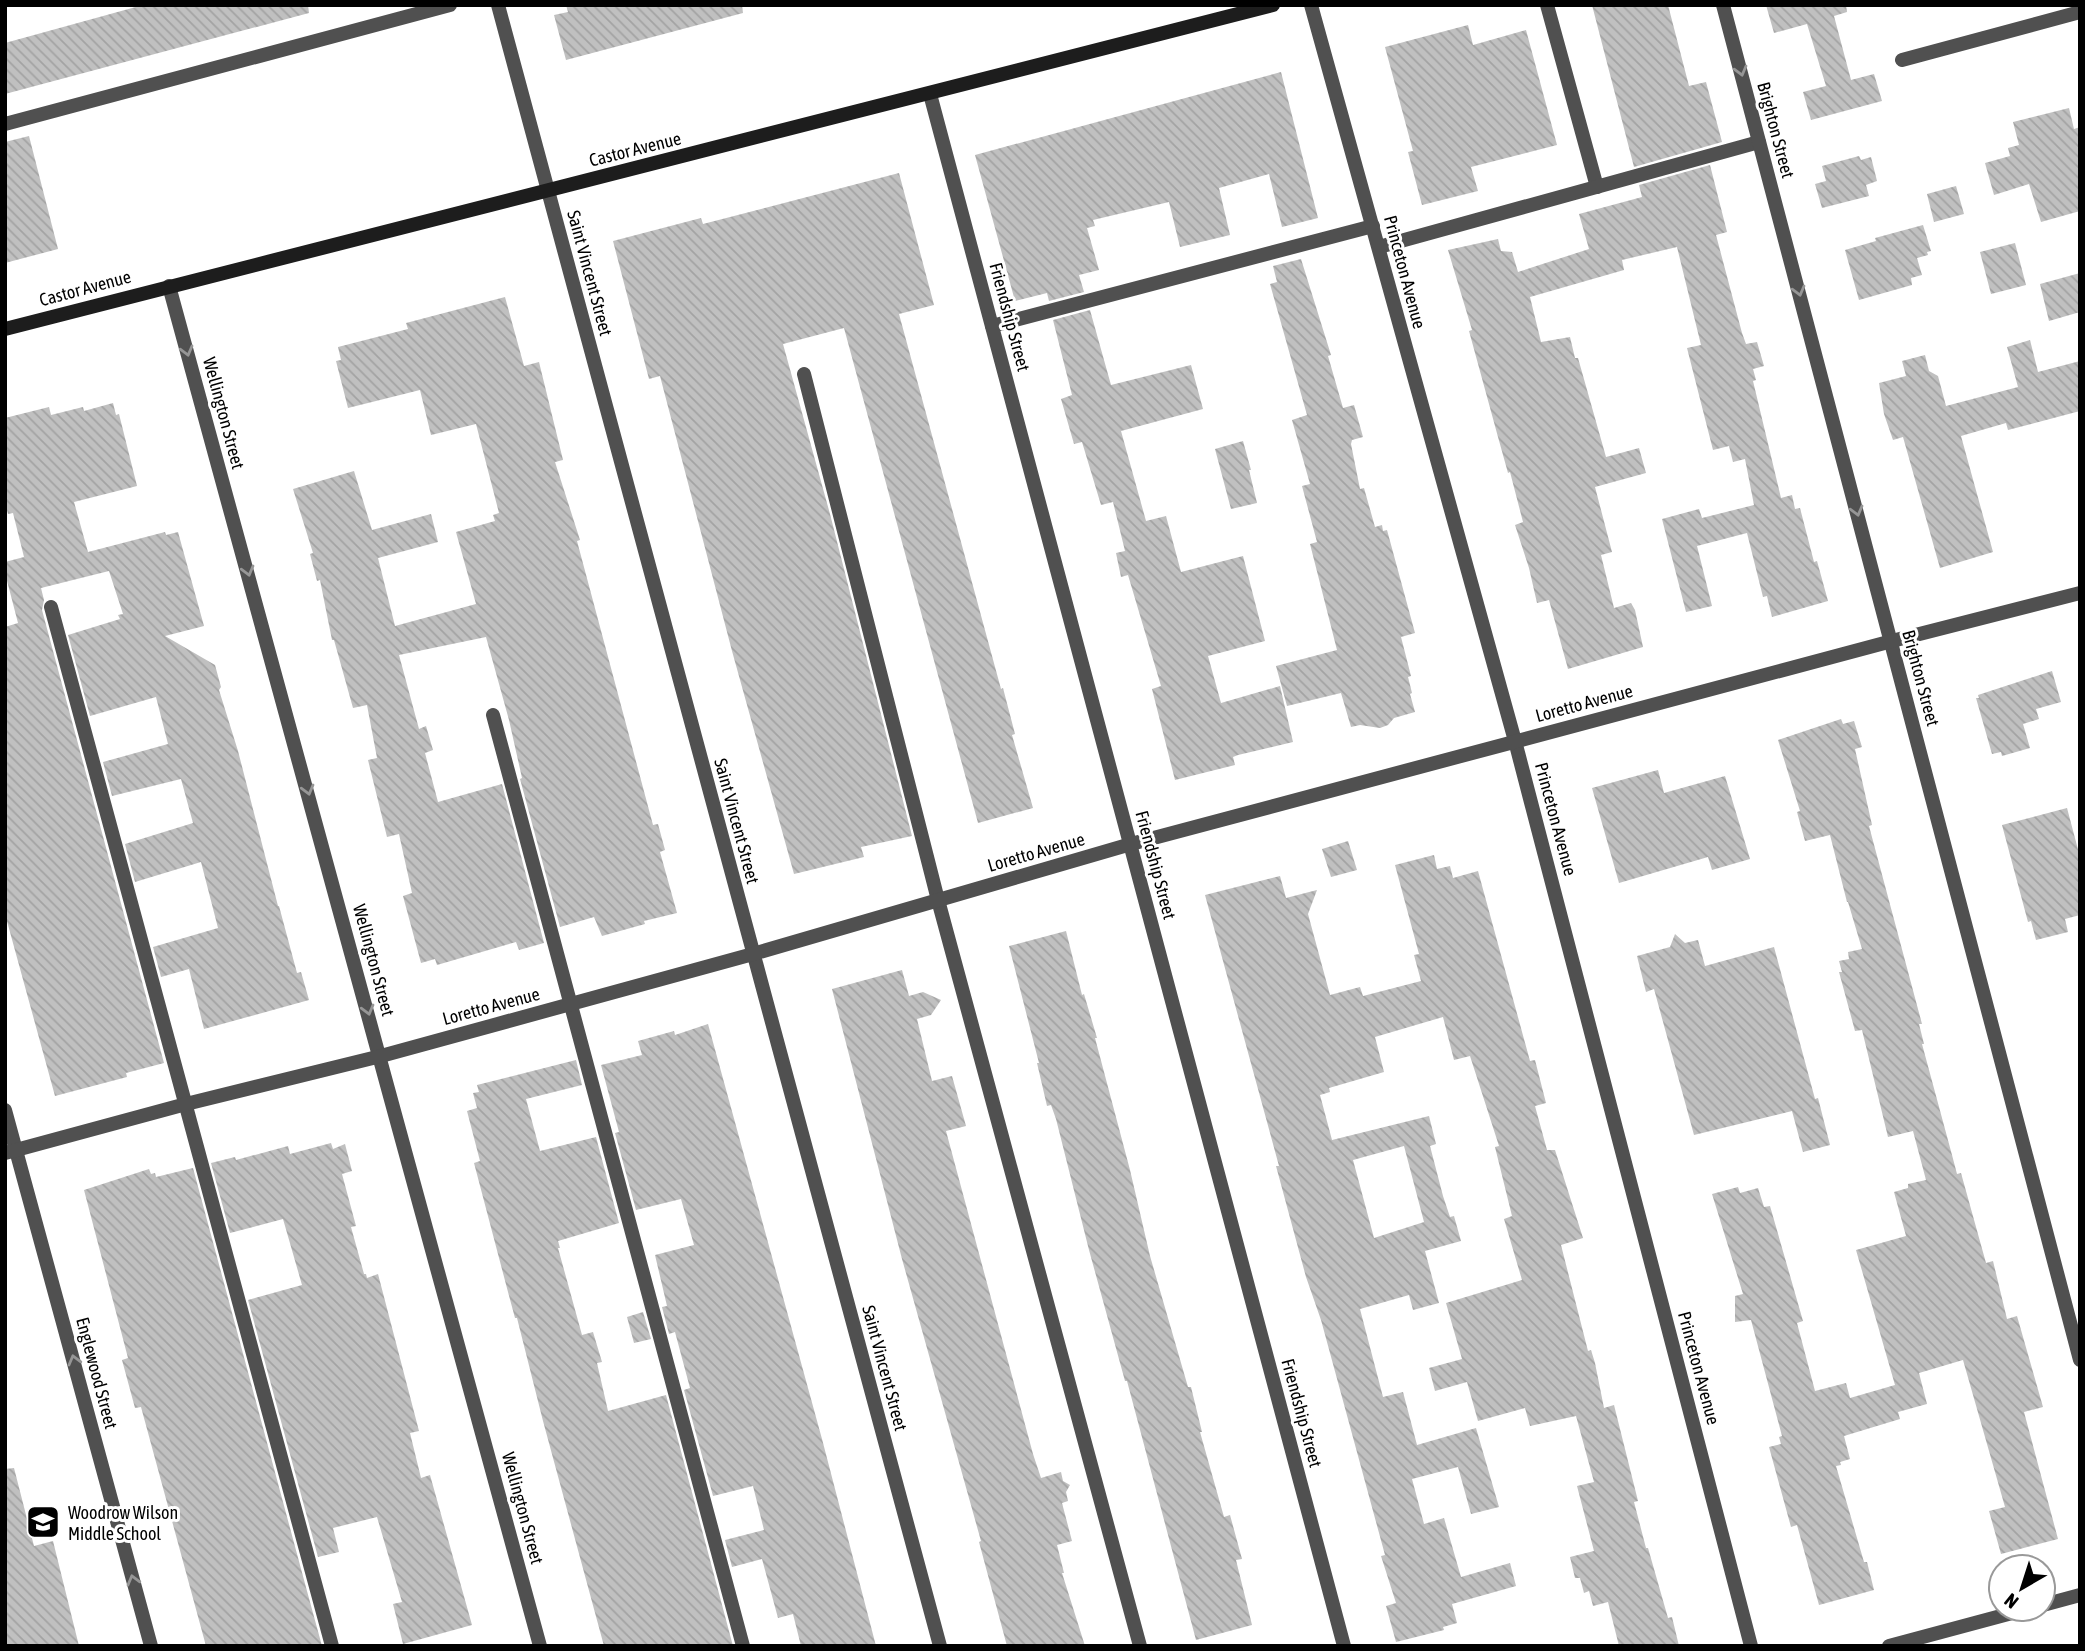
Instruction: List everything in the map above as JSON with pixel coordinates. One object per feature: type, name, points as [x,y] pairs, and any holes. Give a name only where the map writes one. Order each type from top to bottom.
[{"type":"main road","name":"Castor Avenue","points":[[5,329],[1273,5]]},
{"type":"street","points":[[5,124],[450,5]]},
{"type":"street","name":"Princeton Avenue","points":[[1311,5],[1516,741],[1751,1646]]},
{"type":"street","points":[[1546,5],[1597,187]]},
{"type":"street","name":"Brighton Street","points":[[1723,5],[2080,1360]]},
{"type":"street","name":"Saint Vincent Street","points":[[500,6],[547,191],[940,1646]]},
{"type":"street","points":[[1902,60],[2080,12]]},
{"type":"street","name":"Friendship Street","points":[[930,94],[1343,1646]]},
{"type":"street","points":[[1379,247],[1759,142]]},
{"type":"street","points":[[992,326],[1373,226]]},
{"type":"street","name":"Wellington Street","points":[[169,285],[540,1646]]},
{"type":"street","points":[[804,374],[938,901],[1140,1646]]},
{"type":"street","name":"Loretto Avenue","points":[[10,1151],[381,1056],[753,954],[1131,844],[2080,593]]},
{"type":"street","points":[[51,607],[332,1646]]},
{"type":"street","points":[[493,715],[743,1646]]},
{"type":"street","name":"Englewood Street","points":[[5,1110],[10,1151],[150,1646]]},
{"type":"street","points":[[2057,1601],[2080,1595]]},
{"type":"street","points":[[1889,1646],[1987,1620]]},
{"type":"building","points":[[143,5],[308,5],[309,13],[5,94],[5,43]]},
{"type":"building","points":[[566,5],[742,5],[743,13],[566,60],[554,15],[568,12]]},
{"type":"building","points":[[1592,5],[1668,5],[1689,86],[1706,82],[1722,142],[1634,167]]},
{"type":"building","points":[[1766,5],[1846,5],[1847,12],[1834,16],[1851,80],[1874,74],[1882,101],[1811,120],[1803,92],[1826,86],[1807,24],[1774,33]]},
{"type":"building","points":[[1468,25],[1473,45],[1526,30],[1557,145],[1471,167],[1478,191],[1422,205],[1408,152],[1413,151],[1385,47]]},
{"type":"building","points":[[1281,72],[1318,218],[1282,227],[1269,174],[1219,188],[1230,235],[1180,247],[1169,202],[1093,220],[1095,226],[1087,228],[1099,270],[1079,275],[1084,292],[1049,301],[1047,293],[1015,301],[975,155]]},
{"type":"building","points":[[2069,108],[2074,129],[2080,127],[2080,211],[2041,222],[2029,184],[1994,195],[1985,163],[2010,156],[2008,148],[2019,145],[2013,122]]},
{"type":"building","points":[[29,136],[58,249],[5,263],[5,142]]},
{"type":"building","points":[[1859,156],[1861,160],[1871,157],[1877,181],[1866,185],[1869,196],[1822,208],[1815,184],[1826,181],[1822,166]]},
{"type":"building","points":[[1710,165],[1727,232],[1716,235],[1742,333],[1746,344],[1757,342],[1764,366],[1753,369],[1756,380],[1753,381],[1781,498],[1792,495],[1795,509],[1800,508],[1814,562],[1817,561],[1828,601],[1772,617],[1767,596],[1763,597],[1747,533],[1697,546],[1712,606],[1686,612],[1662,519],[1699,509],[1702,518],[1754,505],[1745,459],[1733,462],[1729,446],[1713,450],[1687,348],[1701,345],[1677,247],[1622,260],[1624,270],[1530,297],[1541,342],[1570,337],[1606,457],[1639,448],[1646,473],[1595,487],[1612,552],[1601,555],[1614,608],[1631,603],[1643,647],[1568,669],[1549,600],[1537,603],[1515,525],[1523,522],[1448,250],[1498,239],[1501,251],[1512,252],[1518,272],[1589,249],[1579,214],[1642,197],[1639,185]]},
{"type":"building","points":[[899,173],[934,305],[899,314],[1001,689],[1003,688],[1015,734],[1012,735],[1033,808],[978,823],[844,328],[783,344],[830,514],[912,836],[861,847],[864,857],[794,874],[660,376],[649,379],[613,241],[701,218],[703,224]]},
{"type":"building","points":[[1956,186],[1964,214],[1934,222],[1927,194]]},
{"type":"building","points":[[1923,225],[1931,251],[1927,252],[1928,255],[1917,258],[1922,275],[1911,278],[1912,285],[1859,300],[1845,250],[1876,241],[1875,238]]},
{"type":"building","points":[[2015,243],[2026,285],[1991,294],[1980,252]]},
{"type":"building","points":[[1301,259],[1331,355],[1328,356],[1343,408],[1354,405],[1363,437],[1352,440],[1351,444],[1360,489],[1364,488],[1375,527],[1382,525],[1383,531],[1387,530],[1415,633],[1401,637],[1411,676],[1408,677],[1415,712],[1394,718],[1388,725],[1380,728],[1360,725],[1351,727],[1341,693],[1287,706],[1276,666],[1337,650],[1310,544],[1317,542],[1302,486],[1310,484],[1292,420],[1307,415],[1270,284],[1277,282],[1273,266]]},
{"type":"building","points":[[2080,273],[2080,312],[2049,321],[2040,284]]},
{"type":"building","points":[[505,297],[524,366],[539,362],[563,460],[555,462],[580,540],[577,541],[653,825],[658,824],[665,850],[660,852],[677,913],[602,936],[594,917],[560,927],[520,779],[522,778],[509,720],[486,637],[399,655],[419,729],[426,726],[433,750],[425,753],[438,802],[502,784],[544,943],[519,950],[516,942],[437,965],[435,959],[421,963],[403,896],[412,893],[399,834],[387,837],[368,760],[377,758],[367,705],[353,708],[332,640],[320,580],[317,581],[310,554],[313,553],[293,489],[354,471],[372,530],[431,514],[438,542],[378,558],[395,626],[476,604],[456,532],[495,521],[493,515],[499,513],[476,424],[431,435],[420,390],[348,408],[336,361],[341,360],[338,347],[408,329],[406,323]]},
{"type":"building","points":[[1090,310],[1111,385],[1191,365],[1203,409],[1121,431],[1146,521],[1166,516],[1181,572],[1243,556],[1265,641],[1208,656],[1221,703],[1280,686],[1293,742],[1238,755],[1233,757],[1235,765],[1175,780],[1152,689],[1161,686],[1128,575],[1121,577],[1116,553],[1125,551],[1113,502],[1101,505],[1082,442],[1074,444],[1061,399],[1072,395],[1053,320]]},
{"type":"building","points":[[2030,340],[2038,372],[2080,361],[2080,411],[2008,430],[2006,423],[1961,436],[1993,552],[1940,568],[1903,437],[1893,440],[1884,414],[1879,383],[1906,376],[1902,361],[1925,355],[1929,371],[1938,376],[1946,406],[2018,387],[2007,347]]},
{"type":"building","points":[[113,403],[116,415],[119,414],[137,486],[74,502],[88,552],[165,532],[166,535],[178,532],[204,626],[165,636],[215,665],[221,687],[219,690],[238,751],[278,906],[297,973],[301,972],[309,1000],[204,1029],[189,969],[161,977],[153,947],[218,928],[201,862],[135,882],[125,844],[193,823],[181,779],[112,796],[103,762],[168,744],[156,697],[90,716],[68,635],[120,619],[118,615],[123,614],[109,571],[41,588],[44,600],[42,610],[164,1063],[126,1073],[127,1077],[55,1096],[5,914],[5,627],[18,623],[5,573],[5,562],[24,557],[13,513],[8,514],[5,502],[5,418],[49,407],[51,415],[83,407],[84,411]]},
{"type":"building","points":[[1243,441],[1257,503],[1231,509],[1215,449]]},
{"type":"building","points":[[2052,671],[2061,702],[2036,709],[2039,719],[2023,724],[2030,748],[2002,756],[2001,752],[1992,754],[1976,698],[1979,698],[1978,695]]},
{"type":"building","points":[[1841,719],[1843,724],[1854,721],[1862,747],[1855,749],[1872,825],[1869,826],[1922,1024],[1919,1024],[1922,1044],[1957,1174],[1961,1173],[1986,1263],[1993,1261],[2007,1319],[2017,1316],[2043,1407],[2024,1412],[2058,1539],[2001,1553],[1989,1511],[2005,1507],[1963,1360],[1919,1373],[1927,1404],[1898,1412],[1900,1419],[1844,1436],[1850,1459],[1836,1466],[1874,1590],[1819,1605],[1797,1525],[1791,1527],[1769,1447],[1781,1444],[1779,1437],[1782,1436],[1751,1320],[1735,1322],[1735,1296],[1743,1294],[1712,1194],[1738,1187],[1740,1193],[1758,1188],[1764,1207],[1770,1206],[1803,1321],[1797,1323],[1815,1391],[1846,1383],[1850,1398],[1895,1385],[1856,1250],[1906,1236],[1894,1192],[1908,1188],[1908,1184],[1926,1180],[1913,1131],[1888,1137],[1862,1030],[1855,1031],[1839,972],[1842,972],[1839,961],[1849,959],[1848,952],[1862,949],[1830,835],[1805,841],[1797,812],[1800,811],[1778,740]]},
{"type":"building","points":[[1658,770],[1664,793],[1725,776],[1750,859],[1712,870],[1708,857],[1619,883],[1592,788]]},
{"type":"building","points":[[2067,808],[2080,857],[2080,915],[2065,919],[2068,932],[2036,940],[2031,921],[2028,922],[2002,825]]},
{"type":"building","points":[[1348,841],[1357,870],[1331,877],[1322,849]]},
{"type":"building","points":[[1434,855],[1437,869],[1450,866],[1453,878],[1478,871],[1530,1061],[1535,1060],[1546,1103],[1535,1106],[1547,1150],[1555,1150],[1583,1238],[1561,1245],[1588,1351],[1591,1350],[1595,1363],[1604,1408],[1614,1405],[1638,1501],[1634,1502],[1646,1548],[1668,1618],[1672,1617],[1679,1646],[1619,1646],[1608,1602],[1593,1606],[1589,1591],[1584,1593],[1580,1578],[1575,1578],[1570,1557],[1594,1551],[1577,1486],[1594,1482],[1576,1416],[1530,1426],[1525,1408],[1478,1421],[1467,1382],[1435,1391],[1429,1368],[1462,1359],[1446,1303],[1522,1280],[1504,1219],[1512,1216],[1495,1147],[1499,1146],[1470,1056],[1454,1060],[1443,1017],[1375,1037],[1384,1072],[1329,1088],[1330,1092],[1320,1095],[1332,1140],[1429,1116],[1436,1144],[1430,1146],[1443,1196],[1450,1217],[1454,1216],[1461,1241],[1425,1251],[1439,1303],[1413,1310],[1409,1295],[1360,1309],[1383,1397],[1403,1392],[1417,1445],[1476,1428],[1499,1507],[1471,1514],[1458,1467],[1412,1479],[1424,1524],[1444,1518],[1461,1577],[1510,1563],[1516,1586],[1452,1604],[1457,1623],[1443,1627],[1444,1630],[1396,1642],[1386,1606],[1396,1603],[1381,1556],[1385,1555],[1321,1320],[1306,1277],[1276,1166],[1279,1166],[1205,895],[1280,876],[1286,898],[1317,890],[1308,914],[1330,995],[1360,987],[1363,996],[1421,981],[1414,955],[1419,954],[1395,865]],"holes":[[[1404,1146],[1424,1222],[1374,1238],[1353,1160]]]},
{"type":"building","points":[[1066,931],[1082,995],[1084,994],[1097,1038],[1150,1256],[1188,1387],[1191,1387],[1200,1432],[1224,1517],[1230,1515],[1242,1559],[1236,1560],[1252,1625],[1196,1640],[1089,1250],[1056,1119],[1051,1105],[1047,1106],[1039,1063],[1009,946]]},
{"type":"building","points":[[1675,934],[1685,943],[1698,940],[1705,966],[1774,947],[1830,1145],[1803,1152],[1792,1111],[1694,1135],[1654,989],[1646,992],[1637,956],[1670,947]]},
{"type":"building","points":[[902,970],[909,996],[923,992],[941,1000],[931,1015],[917,1019],[932,1081],[952,1076],[966,1126],[946,1131],[1033,1454],[1041,1478],[1061,1472],[1063,1481],[1070,1485],[1066,1492],[1068,1501],[1062,1503],[1072,1541],[1057,1545],[1062,1573],[1085,1646],[1007,1646],[979,1542],[981,1541],[902,1259],[832,989]]},
{"type":"building","points":[[708,1024],[876,1646],[801,1646],[793,1614],[778,1618],[762,1559],[732,1567],[725,1540],[764,1530],[753,1486],[713,1496],[684,1390],[690,1388],[675,1332],[669,1334],[662,1307],[667,1306],[655,1255],[694,1245],[681,1199],[636,1210],[615,1133],[619,1132],[601,1065],[642,1055],[638,1041],[674,1031],[675,1035]]},
{"type":"building","points":[[576,1060],[582,1085],[526,1099],[540,1151],[596,1137],[619,1223],[558,1241],[558,1248],[582,1335],[593,1332],[602,1362],[597,1363],[608,1411],[666,1395],[733,1646],[604,1646],[508,1292],[474,1163],[480,1161],[467,1111],[477,1108],[473,1093],[479,1092],[477,1085]]},
{"type":"building","points":[[331,1143],[333,1149],[345,1144],[352,1171],[342,1174],[356,1226],[351,1227],[364,1274],[367,1278],[378,1274],[419,1431],[410,1433],[421,1478],[430,1475],[472,1625],[403,1644],[393,1604],[402,1602],[377,1517],[333,1528],[339,1552],[318,1557],[248,1300],[302,1285],[283,1219],[230,1233],[211,1163],[235,1157],[236,1160],[288,1146],[290,1154]]},
{"type":"building","points":[[193,1168],[322,1646],[206,1646],[141,1407],[135,1408],[122,1360],[128,1358],[84,1190],[149,1169],[156,1177]]},
{"type":"building","points":[[643,1312],[651,1339],[634,1343],[627,1317]]},
{"type":"building","points":[[14,1468],[34,1546],[53,1541],[79,1646],[5,1646],[5,1469]]},
{"type":"place","name":"Woodrow Wilson Middle School","points":[[43,1522]]}]
